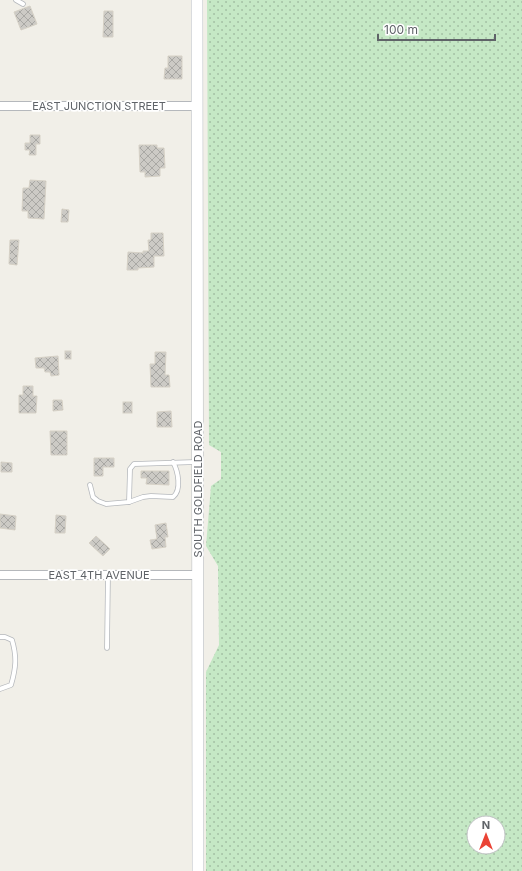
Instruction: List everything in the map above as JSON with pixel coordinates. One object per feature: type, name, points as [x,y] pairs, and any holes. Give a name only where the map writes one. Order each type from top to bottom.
[{"type":"main road","name":"SOUTH GOLDFIELD ROAD","points":[[197,0],[198,871]]},
{"type":"street","name":"EAST JUNCTION STREET","points":[[0,106],[197,106]]},
{"type":"street","name":"EAST 4TH AVENUE","points":[[0,575],[198,575]]},
{"type":"lane","points":[[16,0],[23,4]]},
{"type":"lane","points":[[90,485],[93,497],[106,504],[129,502],[143,497],[167,497],[176,495],[178,478],[173,462]]},
{"type":"lane","points":[[129,502],[130,469],[134,464],[198,462]]},
{"type":"lane","points":[[107,648],[108,575]]},
{"type":"lane","points":[[0,637],[5,637],[12,640],[15,653],[14,674],[11,685],[0,689]]},
{"type":"green space","points":[[207,0],[522,0],[522,871],[206,871],[206,672],[219,645],[218,566],[206,546],[211,486],[221,479],[221,452],[209,445]]},
{"type":"building","points":[[30,6],[37,24],[21,30],[14,12]]},
{"type":"building","points":[[104,11],[113,11],[113,37],[103,37]]},
{"type":"building","points":[[168,56],[182,56],[182,79],[164,79],[165,68],[168,68]]},
{"type":"building","points":[[30,135],[40,135],[40,144],[36,144],[36,155],[29,155],[30,150],[25,150],[25,143],[30,143]]},
{"type":"building","points":[[139,145],[157,145],[157,148],[164,148],[165,168],[160,168],[160,176],[145,177],[145,172],[140,172]]},
{"type":"building","points":[[30,180],[46,181],[44,219],[28,218],[28,211],[22,211],[23,188],[29,188]]},
{"type":"building","points":[[62,209],[69,210],[68,222],[61,222]]},
{"type":"building","points":[[151,233],[163,233],[164,256],[154,256],[154,267],[138,268],[138,270],[127,270],[128,252],[143,253],[143,251],[149,251],[148,240],[151,240]]},
{"type":"building","points":[[10,240],[19,240],[17,265],[9,264]]},
{"type":"building","points":[[65,351],[71,351],[71,359],[65,359]]},
{"type":"building","points":[[155,352],[166,352],[165,375],[169,375],[170,387],[151,387],[150,364],[155,364]]},
{"type":"building","points":[[58,356],[59,375],[51,376],[50,372],[45,372],[44,368],[36,368],[35,358]]},
{"type":"building","points":[[23,386],[33,386],[33,396],[37,396],[36,413],[19,413],[19,395],[23,395]]},
{"type":"building","points":[[53,400],[62,400],[63,410],[53,411]]},
{"type":"building","points":[[123,402],[132,402],[132,413],[123,413]]},
{"type":"building","points":[[171,411],[172,427],[157,427],[157,412]]},
{"type":"building","points":[[50,431],[67,431],[67,455],[51,455]]},
{"type":"building","points":[[94,458],[114,458],[114,467],[103,467],[103,476],[94,476]]},
{"type":"building","points":[[1,462],[12,463],[12,472],[1,472]]},
{"type":"building","points":[[141,471],[169,471],[169,485],[146,484],[147,478],[141,478]]},
{"type":"building","points":[[0,514],[16,516],[15,530],[0,528]]},
{"type":"building","points":[[56,515],[66,516],[65,533],[55,533]]},
{"type":"building","points":[[166,523],[168,537],[165,537],[166,547],[152,549],[150,540],[157,539],[155,525]]},
{"type":"building","points":[[96,536],[110,549],[103,556],[89,543]]}]
